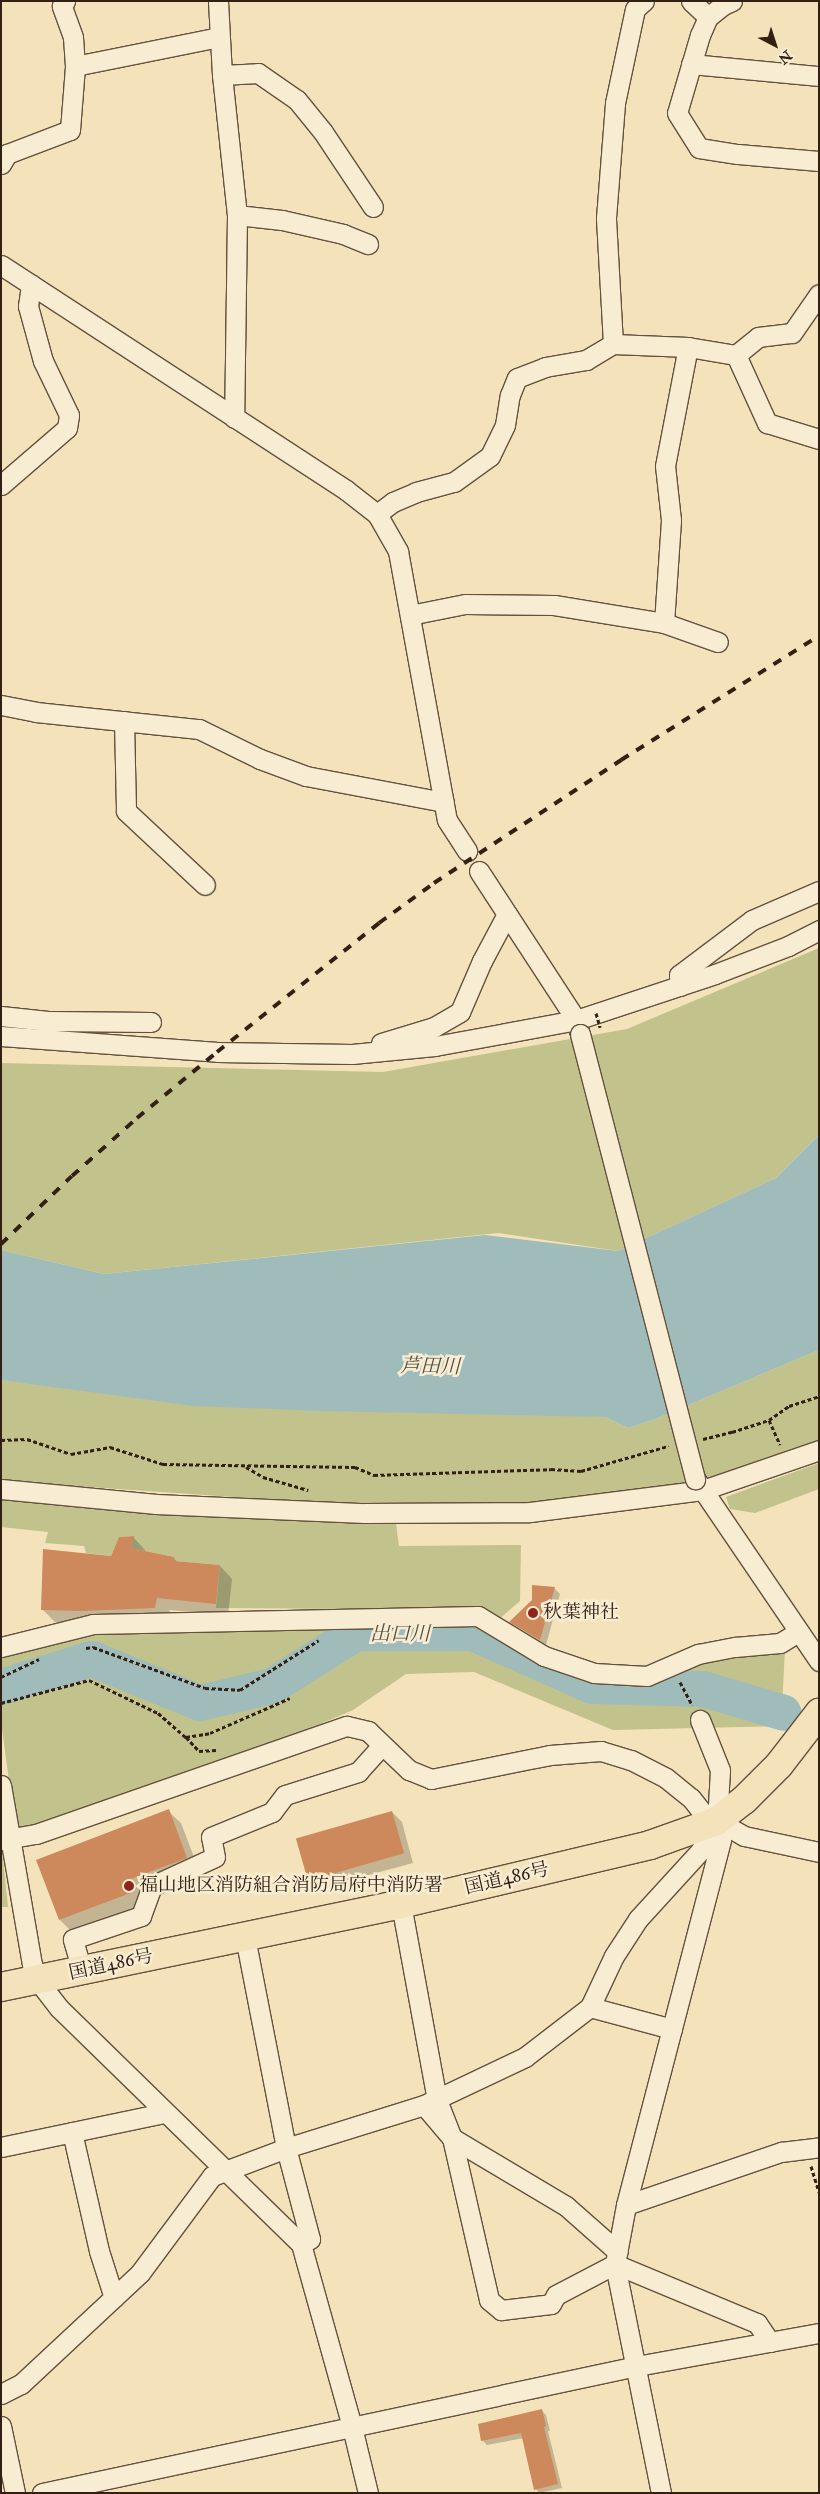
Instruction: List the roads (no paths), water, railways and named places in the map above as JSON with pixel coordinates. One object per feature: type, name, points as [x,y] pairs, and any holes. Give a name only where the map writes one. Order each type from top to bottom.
[{"type":"highway","name":"国道486号","points":[[1,1986],[38,1981],[401,1904],[650,1845],[717,1821],[744,1800],[779,1765],[819,1713]]},
{"type":"street","points":[[1,164],[8,154],[70,130],[75,66],[73,37],[62,6],[65,1]]},
{"type":"street","points":[[218,1],[222,75],[237,215],[234,418]]},
{"type":"street","points":[[613,344],[606,218],[615,103],[635,9],[644,1]]},
{"type":"street","points":[[691,1],[708,18]]},
{"type":"street","points":[[732,1],[723,5],[708,18],[691,64],[677,113],[699,148],[819,161]]},
{"type":"street","points":[[75,66],[219,37]]},
{"type":"street","points":[[691,64],[819,76]]},
{"type":"street","points":[[222,75],[258,74],[296,100],[323,132],[373,207]]},
{"type":"street","points":[[237,215],[282,220],[343,234],[368,244]]},
{"type":"street","points":[[1,264],[346,490],[378,514],[398,551],[447,820],[467,851]]},
{"type":"street","points":[[1,484],[67,428],[69,415],[43,361],[28,306],[31,284]]},
{"type":"street","points":[[378,514],[393,502],[416,492],[454,482],[490,456],[505,425],[510,395],[517,378],[545,367],[586,360],[613,344],[688,347],[736,355],[758,337],[792,334],[819,294]]},
{"type":"street","points":[[664,623],[671,520],[665,466],[688,347]]},
{"type":"street","points":[[736,355],[767,424],[819,439]]},
{"type":"street","points":[[410,614],[465,604],[554,605],[664,623],[718,642]]},
{"type":"street","points":[[1,705],[36,712],[199,729],[260,759],[306,776],[444,802]]},
{"type":"street","points":[[124,721],[126,811],[205,885]]},
{"type":"street","points":[[479,871],[578,1027],[699,1485],[819,1661]]},
{"type":"street","points":[[680,986],[679,975],[752,920],[819,891]]},
{"type":"street","points":[[376,1051],[380,1043],[434,1027],[460,1012],[482,961],[507,914]]},
{"type":"street","points":[[1,1036],[217,1052],[352,1054],[435,1046],[578,1027],[680,986],[788,946],[819,930]]},
{"type":"street","points":[[1,1016],[48,1021],[152,1022]]},
{"type":"street","points":[[1,1488],[156,1504],[365,1513],[530,1512],[699,1485],[787,1462],[819,1450]]},
{"type":"street","points":[[1,1648],[93,1624],[478,1616],[544,1656],[594,1673],[647,1676],[698,1654],[735,1647],[780,1643],[798,1632]]},
{"type":"street","points":[[662,2493],[616,2258],[626,2204],[721,1839],[717,1821],[720,1770],[700,1720]]},
{"type":"street","points":[[6,1836],[36,1834],[347,1726],[368,1732],[409,1770],[431,1779],[550,1755],[601,1751],[632,1760],[666,1778],[691,1798],[702,1812],[744,1836],[819,1852]]},
{"type":"street","points":[[82,1971],[73,1939],[141,1916],[152,1886],[215,1857],[211,1837],[272,1812],[285,1795],[358,1772],[382,1745]]},
{"type":"street","points":[[1,1785],[6,1836],[32,1964],[38,1981],[59,2008],[164,2113],[226,2169],[301,2244],[352,2427],[368,2493]]},
{"type":"street","points":[[1,2394],[21,2384],[140,2273],[212,2176],[226,2169],[286,2148],[430,2102],[524,2057],[590,2007],[614,1956],[638,1919],[701,1850],[717,1821]]},
{"type":"street","points":[[401,1904],[430,2102],[452,2138],[490,2300],[501,2310],[551,2304],[556,2295],[616,2258]]},
{"type":"street","points":[[245,1937],[286,2148],[310,2238],[301,2244]]},
{"type":"street","points":[[590,2007],[672,2029]]},
{"type":"street","points":[[1,2147],[164,2113]]},
{"type":"street","points":[[72,2132],[99,2251],[114,2298]]},
{"type":"street","points":[[452,2138],[566,2206],[616,2258],[757,2323],[770,2342]]},
{"type":"street","points":[[626,2204],[782,2152],[813,2148]]},
{"type":"street","points":[[42,2493],[637,2366],[819,2333]]},
{"type":"street","points":[[1,2426],[15,2493]]},
{"type":"water","name":"芦田川","points":[[819,1135],[819,1350],[653,1420],[628,1428],[605,1417],[321,1411],[194,1406],[1,1380],[1,1250],[104,1274],[485,1235],[618,1251],[776,1178]]},
{"type":"waterway","name":"出口川","points":[[1,1687],[92,1659],[200,1703],[272,1686],[356,1633],[473,1633],[592,1686],[703,1689],[784,1713]]},
{"type":"railway","points":[[1,1244],[72,1176],[137,1118],[379,923],[434,883],[621,760],[819,636]]},
{"type":"place","name":"秋葉神社","points":[[533,1613]]},
{"type":"place","name":"福山地区消防組合消防局府中消防署","points":[[129,1886]]}]
